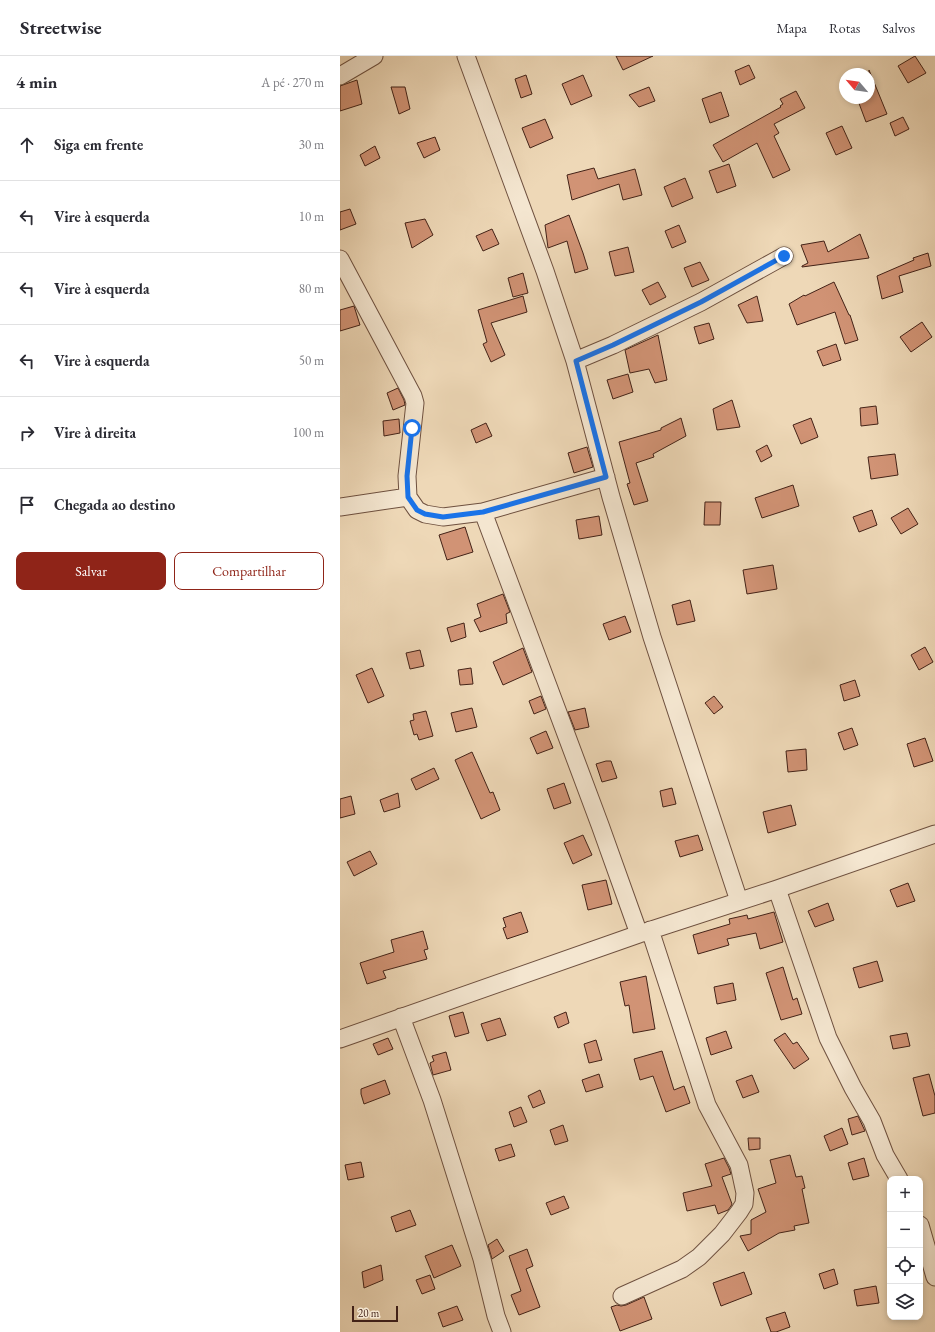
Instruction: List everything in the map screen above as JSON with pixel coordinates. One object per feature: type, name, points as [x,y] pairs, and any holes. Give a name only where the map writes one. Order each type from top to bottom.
[{"type":"street","points":[[340,76],[374,56]]},
{"type":"street","points":[[466,56],[545,271],[576,361],[606,477],[652,637],[739,901]]},
{"type":"street","points":[[576,361],[613,345],[701,302],[784,256]]},
{"type":"street","points":[[340,259],[413,396],[415,403],[407,476],[408,497],[417,510],[425,514],[443,517],[483,512],[606,477]]},
{"type":"street","points":[[340,507],[408,497]]},
{"type":"street","points":[[483,512],[600,825],[645,932],[707,1105],[738,1165],[745,1193],[744,1204],[739,1212],[722,1234],[699,1257],[682,1269],[622,1296]]},
{"type":"street","points":[[340,1039],[645,932],[777,889],[935,834]]},
{"type":"street","points":[[777,889],[828,1038],[872,1122],[896,1176]]},
{"type":"street","points":[[401,1017],[432,1100],[482,1259],[496,1316],[502,1332]]},
{"type":"street","points":[[923,1235],[935,1277]]},
{"type":"building","points":[[616,56],[653,56],[623,70]]},
{"type":"building","points":[[915,56],[926,73],[908,83],[898,66]]},
{"type":"building","points":[[749,65],[755,78],[740,85],[735,71]]},
{"type":"building","points":[[526,75],[532,94],[521,98],[515,79]]},
{"type":"building","points":[[583,75],[592,96],[571,105],[562,84]]},
{"type":"building","points":[[357,80],[362,104],[340,111],[340,86]]},
{"type":"building","points":[[875,85],[887,114],[866,122],[859,104],[875,104]]},
{"type":"building","points":[[391,87],[405,87],[410,109],[399,114]]},
{"type":"building","points":[[649,87],[655,101],[639,107],[629,95]]},
{"type":"building","points":[[796,91],[805,108],[774,124],[779,133],[774,136],[790,170],[773,178],[757,143],[723,162],[713,145],[781,107],[780,106],[783,104],[780,99]]},
{"type":"building","points":[[721,92],[729,116],[710,123],[702,99]]},
{"type":"building","points":[[903,117],[909,129],[895,136],[890,123]]},
{"type":"building","points":[[545,119],[553,138],[530,148],[522,128]]},
{"type":"building","points":[[842,126],[852,148],[836,155],[826,133]]},
{"type":"building","points":[[435,137],[440,150],[424,158],[417,143]]},
{"type":"building","points":[[375,146],[380,158],[365,166],[360,155]]},
{"type":"building","points":[[729,164],[736,186],[717,193],[709,171]]},
{"type":"building","points":[[594,168],[598,179],[635,169],[642,195],[623,200],[619,184],[572,200],[567,175]]},
{"type":"building","points":[[685,178],[693,198],[672,207],[664,187]]},
{"type":"building","points":[[350,209],[356,224],[340,230],[340,212]]},
{"type":"building","points":[[569,215],[588,269],[575,273],[567,241],[548,248],[545,225]]},
{"type":"building","points":[[425,219],[433,235],[412,248],[405,223]]},
{"type":"building","points":[[679,225],[686,242],[672,248],[665,231]]},
{"type":"building","points":[[492,229],[499,244],[483,251],[476,236]]},
{"type":"building","points":[[860,234],[869,258],[802,267],[808,263],[801,245],[824,241],[828,252]]},
{"type":"building","points":[[628,247],[634,272],[615,276],[609,252]]},
{"type":"building","points":[[928,253],[931,266],[899,276],[903,292],[882,299],[877,276],[914,260],[913,258]]},
{"type":"building","points":[[700,262],[709,280],[692,287],[684,268]]},
{"type":"building","points":[[523,273],[528,293],[513,297],[508,278]]},
{"type":"building","points":[[658,282],[666,297],[650,305],[642,290]]},
{"type":"building","points":[[834,282],[850,315],[858,340],[845,344],[835,312],[797,325],[789,304],[804,295],[805,296]]},
{"type":"building","points":[[523,296],[527,312],[491,323],[505,355],[491,362],[483,344],[487,342],[478,310]]},
{"type":"building","points":[[757,296],[763,321],[747,323],[738,305]]},
{"type":"building","points":[[354,306],[360,325],[340,331],[340,310]]},
{"type":"building","points":[[922,322],[932,337],[911,352],[900,337]]},
{"type":"building","points":[[709,323],[714,339],[699,344],[694,327]]},
{"type":"building","points":[[658,335],[667,380],[655,383],[649,369],[630,373],[625,350]]},
{"type":"building","points":[[836,344],[841,360],[823,366],[817,351]]},
{"type":"building","points":[[628,374],[633,392],[613,399],[607,380]]},
{"type":"building","points":[[398,388],[405,405],[393,410],[387,393]]},
{"type":"building","points":[[732,400],[740,427],[717,430],[713,409]]},
{"type":"building","points":[[876,406],[878,424],[861,426],[860,408]]},
{"type":"building","points":[[681,418],[686,436],[653,454],[654,457],[636,463],[648,501],[634,505],[627,484],[630,483],[619,442],[661,430],[661,428]]},
{"type":"building","points":[[811,418],[818,437],[801,444],[793,425]]},
{"type":"building","points":[[399,419],[400,433],[384,436],[383,421]]},
{"type":"building","points":[[486,423],[492,436],[476,443],[471,430]]},
{"type":"building","points":[[767,445],[772,456],[761,462],[756,451]]},
{"type":"building","points":[[587,447],[593,467],[574,473],[568,453]]},
{"type":"building","points":[[895,454],[898,475],[871,479],[868,457]]},
{"type":"building","points":[[793,485],[799,506],[762,518],[755,498]]},
{"type":"building","points":[[705,502],[721,502],[720,525],[704,525]]},
{"type":"building","points":[[908,508],[918,524],[901,534],[891,518]]},
{"type":"building","points":[[872,510],[877,525],[859,532],[853,517]]},
{"type":"building","points":[[599,516],[602,535],[579,539],[576,520]]},
{"type":"building","points":[[465,527],[473,552],[447,560],[439,535]]},
{"type":"building","points":[[773,565],[777,589],[747,594],[743,570]]},
{"type":"building","points":[[503,594],[510,612],[506,614],[507,623],[480,632],[474,620],[481,617],[477,604]]},
{"type":"building","points":[[690,600],[695,621],[677,625],[672,605]]},
{"type":"building","points":[[625,616],[631,632],[609,640],[603,624]]},
{"type":"building","points":[[464,623],[466,637],[451,642],[447,628]]},
{"type":"building","points":[[925,647],[933,662],[919,670],[911,655]]},
{"type":"building","points":[[523,648],[532,672],[503,685],[493,662]]},
{"type":"building","points":[[420,650],[424,666],[410,669],[406,653]]},
{"type":"building","points":[[372,668],[384,696],[368,703],[356,675]]},
{"type":"building","points":[[471,668],[473,684],[460,685],[458,670]]},
{"type":"building","points":[[855,680],[860,696],[844,701],[840,685]]},
{"type":"building","points":[[541,696],[546,709],[534,714],[529,701]]},
{"type":"building","points":[[714,696],[723,707],[714,714],[705,703]]},
{"type":"building","points":[[472,708],[477,727],[456,732],[451,713]]},
{"type":"building","points":[[585,708],[589,727],[575,730],[568,712]]},
{"type":"building","points":[[426,711],[433,736],[419,740],[417,734],[414,735],[410,721],[414,720],[413,714]]},
{"type":"building","points":[[852,728],[858,745],[844,750],[838,733]]},
{"type":"building","points":[[546,731],[553,748],[537,754],[530,738]]},
{"type":"building","points":[[925,738],[933,761],[914,767],[907,744]]},
{"type":"building","points":[[806,749],[807,770],[788,772],[786,751]]},
{"type":"building","points":[[472,752],[490,793],[493,792],[500,810],[481,819],[455,760]]},
{"type":"building","points":[[611,761],[617,778],[602,782],[596,764]]},
{"type":"building","points":[[434,768],[439,779],[416,790],[411,779]]},
{"type":"building","points":[[564,783],[571,803],[554,809],[547,789]]},
{"type":"building","points":[[672,788],[676,804],[663,807],[660,791]]},
{"type":"building","points":[[398,793],[400,807],[384,812],[380,800]]},
{"type":"building","points":[[351,796],[355,814],[340,818],[340,799]]},
{"type":"building","points":[[791,805],[796,825],[768,833],[763,812]]},
{"type":"building","points":[[583,835],[592,855],[573,864],[564,843]]},
{"type":"building","points":[[698,835],[703,850],[680,857],[675,841]]},
{"type":"building","points":[[370,851],[377,864],[354,876],[347,862]]},
{"type":"building","points":[[606,880],[612,904],[588,910],[582,885]]},
{"type":"building","points":[[908,883],[915,901],[897,907],[890,890]]},
{"type":"building","points":[[828,903],[834,920],[815,927],[808,911]]},
{"type":"building","points":[[521,912],[528,932],[507,939],[503,928],[506,927],[503,918]]},
{"type":"building","points":[[774,912],[783,942],[760,949],[756,933],[727,939],[729,945],[698,954],[693,935],[730,924],[729,919],[747,915],[748,919]]},
{"type":"building","points":[[423,931],[428,949],[424,950],[427,959],[383,971],[386,978],[367,984],[360,963],[394,952],[391,940]]},
{"type":"building","points":[[877,961],[883,981],[859,988],[853,968]]},
{"type":"building","points":[[783,967],[793,1000],[797,998],[802,1014],[781,1020],[766,973]]},
{"type":"building","points":[[646,976],[655,1029],[633,1033],[629,1005],[625,1006],[620,982]]},
{"type":"building","points":[[733,983],[736,1000],[717,1004],[714,987]]},
{"type":"building","points":[[463,1012],[469,1033],[455,1037],[449,1016]]},
{"type":"building","points":[[566,1012],[569,1023],[558,1028],[554,1017]]},
{"type":"building","points":[[500,1018],[506,1035],[487,1041],[481,1024]]},
{"type":"building","points":[[726,1031],[732,1048],[711,1055],[706,1038]]},
{"type":"building","points":[[785,1033],[793,1044],[797,1042],[809,1059],[794,1069],[774,1040]]},
{"type":"building","points":[[907,1033],[910,1046],[893,1049],[890,1036]]},
{"type":"building","points":[[388,1038],[393,1049],[378,1055],[373,1044]]},
{"type":"building","points":[[596,1040],[602,1060],[589,1063],[584,1044]]},
{"type":"building","points":[[662,1051],[674,1090],[684,1086],[690,1103],[666,1112],[653,1076],[640,1080],[634,1059]]},
{"type":"building","points":[[446,1052],[451,1070],[433,1075],[430,1063],[434,1061],[432,1056]]},
{"type":"building","points":[[599,1074],[603,1087],[586,1092],[582,1080]]},
{"type":"building","points":[[929,1074],[935,1096],[935,1113],[923,1116],[913,1078]]},
{"type":"building","points":[[752,1075],[759,1092],[743,1098],[736,1081]]},
{"type":"building","points":[[385,1080],[390,1094],[364,1104],[361,1089]]},
{"type":"building","points":[[540,1090],[545,1103],[533,1108],[528,1096]]},
{"type":"building","points":[[521,1107],[527,1122],[514,1127],[509,1112]]},
{"type":"building","points":[[858,1116],[865,1131],[852,1135],[848,1119]]},
{"type":"building","points":[[563,1125],[568,1141],[555,1145],[550,1130]]},
{"type":"building","points":[[842,1128],[848,1144],[830,1151],[824,1136]]},
{"type":"building","points":[[748,1138],[760,1138],[760,1149],[749,1150]]},
{"type":"building","points":[[511,1144],[515,1156],[499,1161],[495,1149]]},
{"type":"building","points":[[790,1155],[796,1177],[802,1176],[805,1188],[802,1189],[809,1223],[794,1226],[795,1230],[779,1233],[748,1251],[740,1236],[751,1234],[751,1220],[766,1212],[758,1189],[776,1183],[770,1160]]},
{"type":"building","points":[[724,1158],[731,1174],[722,1177],[732,1204],[731,1206],[728,1210],[718,1214],[715,1205],[687,1211],[683,1193],[712,1186],[705,1164]]},
{"type":"building","points":[[864,1158],[869,1176],[853,1180],[848,1163]]},
{"type":"building","points":[[361,1162],[364,1177],[348,1180],[345,1165]]},
{"type":"building","points":[[564,1196],[569,1208],[551,1215],[546,1203]]},
{"type":"building","points":[[410,1210],[416,1225],[396,1232],[391,1217]]},
{"type":"building","points":[[497,1239],[504,1251],[492,1259],[488,1245]]},
{"type":"building","points":[[452,1245],[461,1266],[434,1278],[425,1256]]},
{"type":"building","points":[[527,1249],[533,1266],[526,1269],[540,1307],[519,1315],[511,1295],[521,1291],[509,1256]]},
{"type":"building","points":[[381,1265],[383,1280],[364,1288],[362,1272]]},
{"type":"building","points":[[834,1269],[838,1284],[824,1289],[819,1274]]},
{"type":"building","points":[[744,1272],[752,1294],[721,1306],[713,1283]]},
{"type":"building","points":[[430,1275],[435,1289],[422,1294],[416,1280]]},
{"type":"building","points":[[876,1286],[879,1303],[857,1306],[854,1290]]},
{"type":"building","points":[[644,1297],[652,1319],[620,1331],[611,1307],[626,1305]]},
{"type":"building","points":[[457,1306],[463,1320],[443,1327],[438,1313]]},
{"type":"building","points":[[785,1312],[790,1327],[776,1332],[771,1332],[766,1318]]},
{"type":"route","points":[[412,428],[407,476],[408,497],[417,510],[425,514],[443,517],[483,512],[606,477],[576,361],[613,345],[701,302],[784,256]]}]
